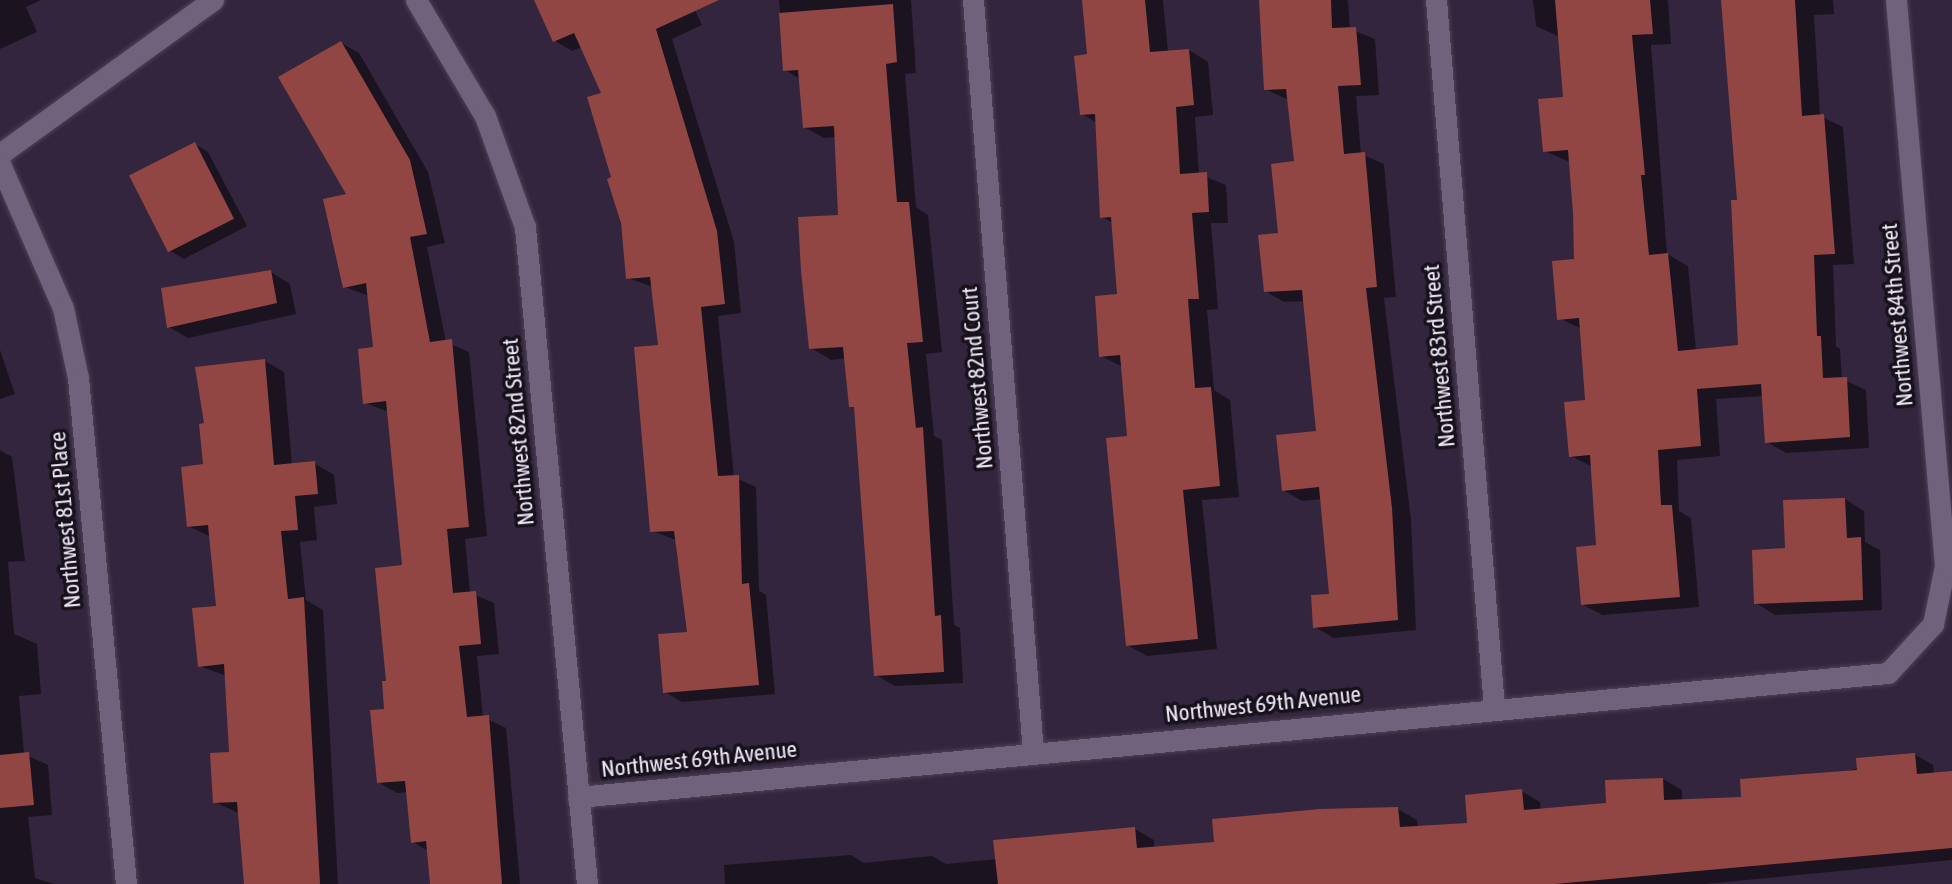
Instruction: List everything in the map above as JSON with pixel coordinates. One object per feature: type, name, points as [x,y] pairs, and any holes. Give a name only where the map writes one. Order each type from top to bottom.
[{"type":"street","points":[[0,153],[213,0]]},
{"type":"street","name":"Northwest 82nd Street","points":[[416,0],[485,117],[525,227],[587,884]]},
{"type":"street","name":"Northwest 82nd Court","points":[[973,0],[1033,753]]},
{"type":"street","name":"Northwest 83rd Street","points":[[1436,0],[1494,707]]},
{"type":"street","name":"Northwest 84th Street","points":[[1896,0],[1945,566],[1933,624]]},
{"type":"street","name":"Northwest 81st Place","points":[[0,164],[63,308],[78,378],[126,884]]},
{"type":"street","name":"Northwest 69th Avenue","points":[[578,797],[1494,707],[1888,673],[1933,624]]},
{"type":"building","points":[[534,0],[719,0],[656,29],[717,231],[725,304],[701,307],[718,476],[739,475],[742,584],[749,583],[759,685],[663,693],[658,634],[687,632],[674,531],[650,532],[634,347],[658,345],[650,277],[626,279],[621,223],[607,179],[611,177],[587,97],[601,93],[574,33],[553,42]]},
{"type":"building","points":[[1082,0],[1145,0],[1150,52],[1189,49],[1194,105],[1176,107],[1180,174],[1207,172],[1209,212],[1192,213],[1199,299],[1188,299],[1195,388],[1211,387],[1220,486],[1183,490],[1198,639],[1126,646],[1106,438],[1127,436],[1120,355],[1099,357],[1095,296],[1117,294],[1111,217],[1100,218],[1095,114],[1080,115],[1074,56],[1087,54]]},
{"type":"building","points":[[1259,0],[1331,0],[1332,28],[1356,27],[1361,85],[1338,86],[1344,154],[1365,152],[1377,287],[1366,288],[1392,508],[1398,620],[1313,628],[1311,595],[1329,594],[1319,487],[1282,491],[1276,435],[1316,431],[1302,290],[1264,292],[1258,235],[1278,233],[1271,164],[1294,161],[1286,89],[1264,90]]},
{"type":"building","points":[[1555,0],[1650,0],[1653,34],[1632,35],[1645,175],[1641,175],[1649,255],[1668,253],[1678,351],[1738,345],[1731,200],[1737,200],[1721,0],[1795,0],[1802,116],[1824,114],[1835,254],[1814,255],[1817,336],[1821,336],[1823,378],[1847,377],[1850,437],[1765,443],[1761,384],[1697,389],[1701,446],[1658,450],[1661,505],[1672,505],[1680,597],[1581,605],[1576,547],[1596,545],[1590,455],[1569,457],[1564,402],[1585,400],[1579,318],[1557,320],[1552,261],[1574,259],[1568,150],[1543,152],[1538,99],[1563,97]]},
{"type":"building","points":[[893,4],[897,62],[886,64],[897,202],[909,202],[923,342],[907,343],[916,428],[923,427],[935,616],[941,615],[944,672],[874,676],[854,407],[849,407],[843,347],[809,349],[801,271],[798,217],[838,215],[834,126],[803,128],[798,70],[783,71],[779,13]]},
{"type":"building","points":[[341,41],[410,160],[427,234],[410,237],[430,342],[452,339],[469,527],[447,529],[453,593],[476,591],[481,644],[459,646],[467,717],[489,715],[502,884],[430,884],[426,841],[411,843],[405,781],[377,783],[370,710],[384,709],[382,681],[386,681],[375,568],[402,565],[386,401],[363,404],[358,349],[373,347],[366,283],[343,288],[323,199],[346,194],[278,77]]},
{"type":"building","points":[[195,142],[234,219],[168,252],[129,176]]},
{"type":"building","points":[[271,270],[277,303],[167,328],[161,288]]},
{"type":"building","points":[[265,359],[274,465],[315,461],[318,494],[295,496],[298,530],[281,531],[288,599],[304,597],[320,884],[244,884],[237,802],[213,803],[210,753],[229,752],[224,664],[198,667],[192,608],[216,606],[208,525],[187,527],[181,467],[203,464],[199,424],[204,423],[195,367]]},
{"type":"building","points":[[1845,498],[1847,538],[1861,537],[1863,600],[1754,604],[1752,550],[1785,548],[1783,500]]},
{"type":"building","points":[[29,752],[34,805],[0,808],[0,755]]},
{"type":"building","points":[[1915,753],[1917,774],[1952,771],[1952,848],[1555,884],[998,884],[993,840],[1135,827],[1137,848],[1214,842],[1212,819],[1320,809],[1398,807],[1400,827],[1467,823],[1465,795],[1522,789],[1524,810],[1606,803],[1605,780],[1663,778],[1664,800],[1741,797],[1740,779],[1857,770],[1856,758]]}]
